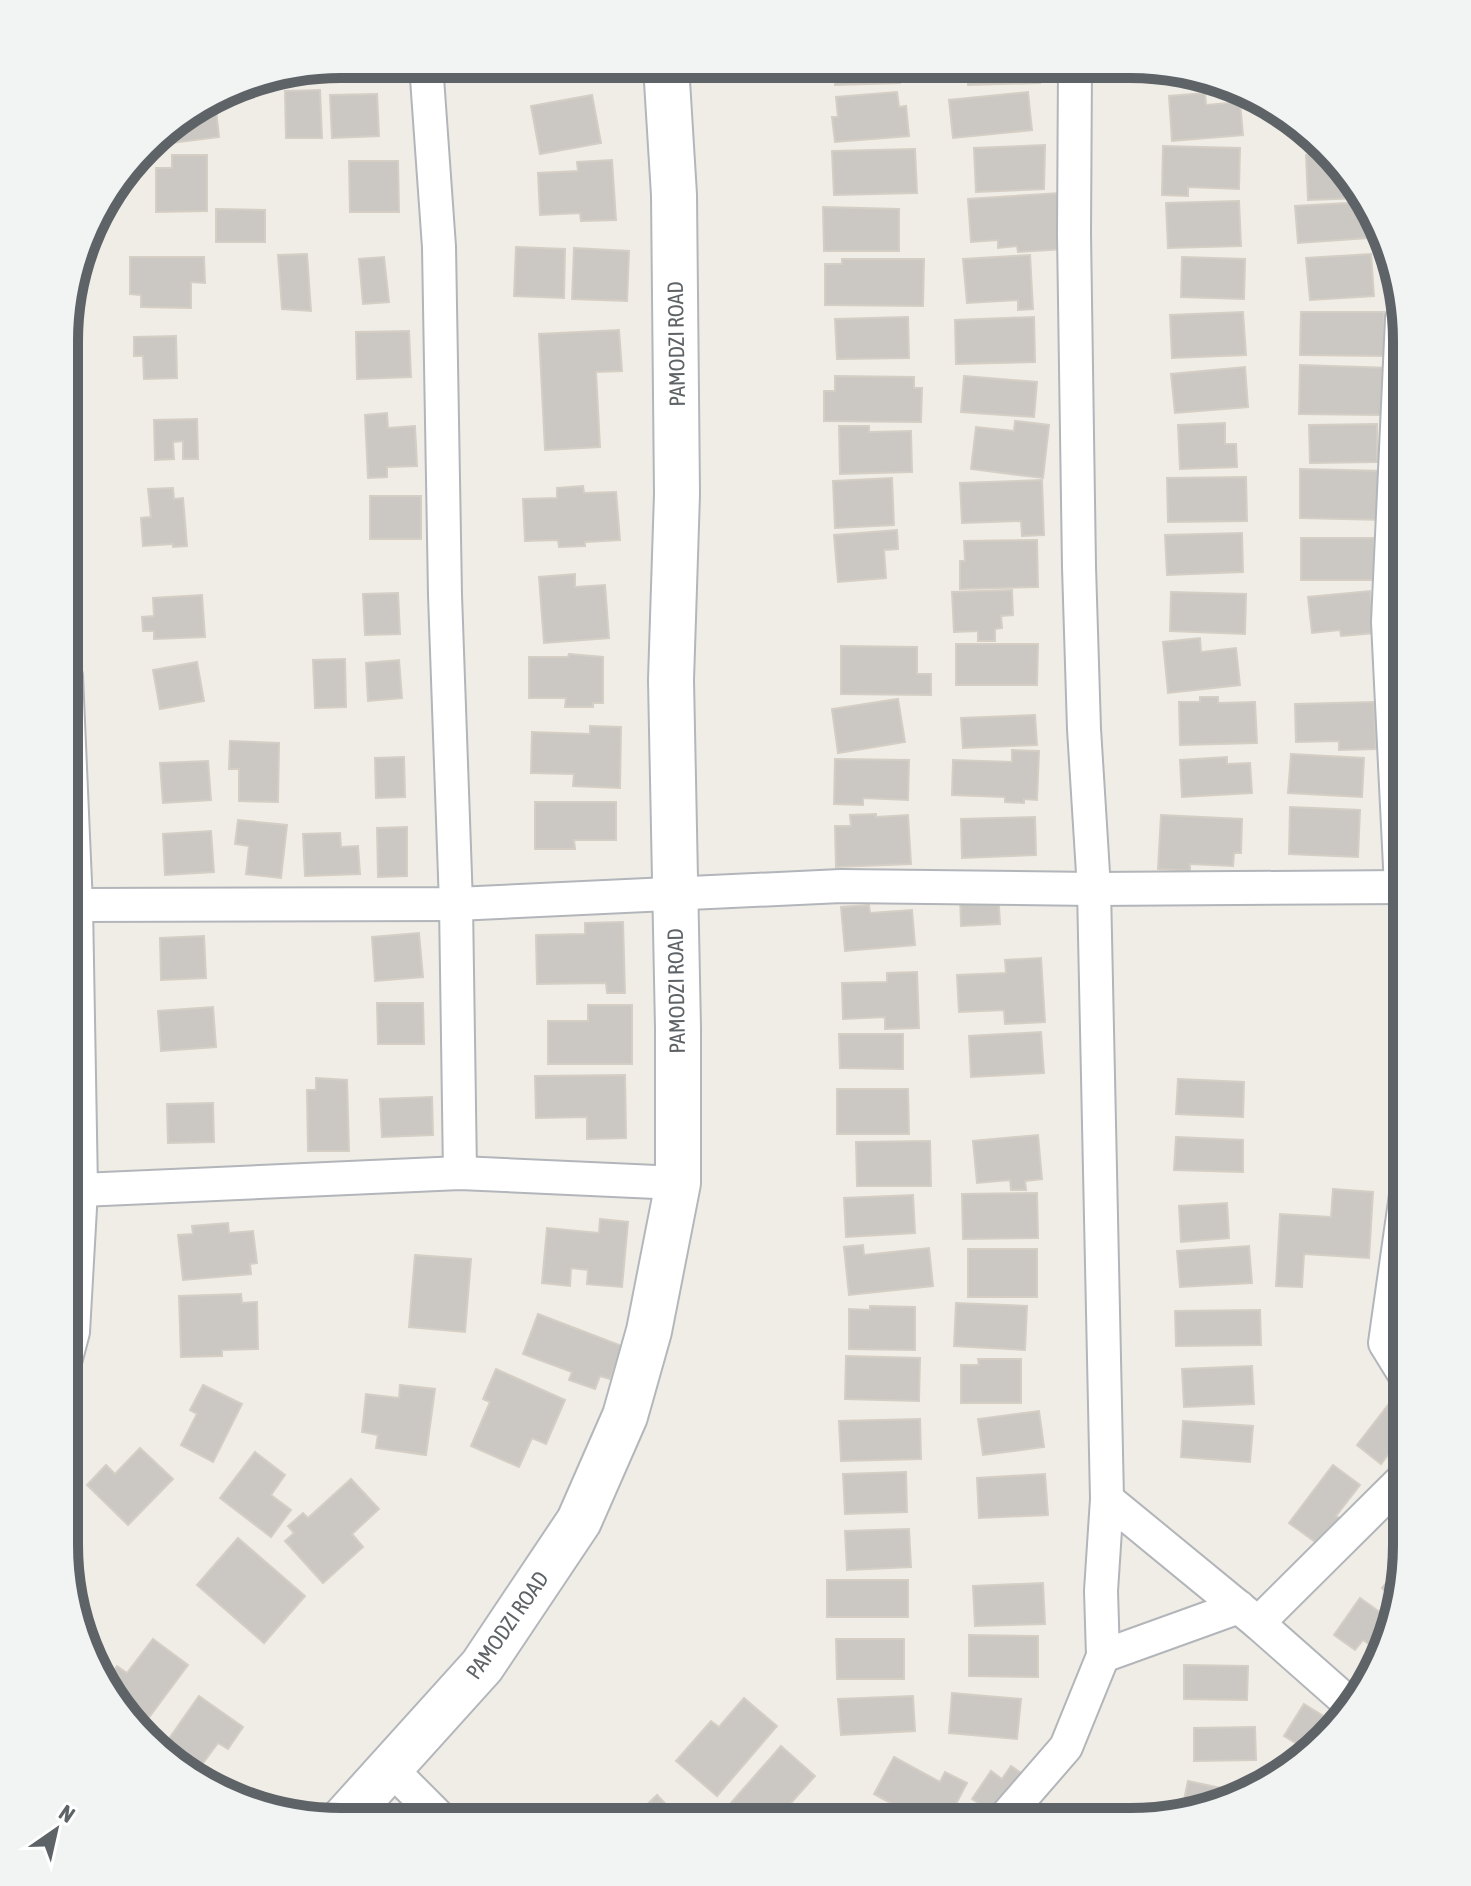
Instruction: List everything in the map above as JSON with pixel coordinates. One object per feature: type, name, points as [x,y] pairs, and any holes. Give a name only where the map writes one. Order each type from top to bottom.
[{"type":"street","points":[[427,78],[439,247],[460,1173]]},
{"type":"street","name":"PAMODZI ROAD","points":[[355,1807],[482,1666],[579,1521],[625,1416],[649,1331],[678,1183],[671,680],[677,463],[674,195],[667,78]]},
{"type":"street","points":[[1014,1807],[1066,1747],[1103,1656],[1101,1591],[1107,1499],[1094,889],[1080,596],[1075,78]]},
{"type":"street","points":[[1393,517],[1388,622],[1393,700]]},
{"type":"street","points":[[78,905],[456,904],[841,886],[1094,889],[1393,887]]},
{"type":"street","points":[[78,1019],[81,1190],[78,1243]]},
{"type":"street","points":[[81,1190],[460,1173],[678,1183]]},
{"type":"street","points":[[1392,1292],[1385,1343],[1392,1355]]},
{"type":"street","points":[[1103,1656],[1249,1615],[1392,1488]]},
{"type":"street","points":[[1107,1499],[1249,1615],[1343,1698]]},
{"type":"street","points":[[391,1769],[429,1807]]},
{"type":"building","points":[[835,78],[900,78],[900,83],[835,85]]},
{"type":"building","points":[[968,78],[1040,78],[1040,83],[968,85]]},
{"type":"building","points":[[320,90],[322,138],[286,138],[285,91]]},
{"type":"building","points":[[897,92],[899,107],[906,106],[909,136],[835,142],[832,117],[838,117],[836,97]]},
{"type":"building","points":[[1028,92],[1032,130],[953,138],[949,100]]},
{"type":"building","points":[[1205,93],[1206,105],[1240,103],[1243,135],[1172,141],[1169,96]]},
{"type":"building","points":[[377,94],[379,136],[332,138],[330,95]]},
{"type":"building","points":[[592,95],[601,143],[540,154],[531,106]]},
{"type":"building","points":[[216,110],[219,137],[172,143],[181,132]]},
{"type":"building","points":[[1045,145],[1044,189],[976,192],[974,148]]},
{"type":"building","points":[[1163,146],[1240,148],[1239,189],[1188,187],[1188,196],[1162,195]]},
{"type":"building","points":[[915,149],[917,193],[834,195],[832,151]]},
{"type":"building","points":[[172,155],[207,155],[207,211],[156,212],[156,168],[172,168]]},
{"type":"building","points":[[1306,155],[1316,155],[1350,198],[1308,200]]},
{"type":"building","points":[[612,160],[616,220],[581,221],[580,213],[540,215],[538,173],[578,171],[577,162]]},
{"type":"building","points":[[349,161],[398,161],[399,212],[350,212]]},
{"type":"building","points":[[1060,193],[1064,249],[1018,252],[1017,246],[998,248],[998,240],[971,242],[968,199]]},
{"type":"building","points":[[1239,201],[1241,246],[1168,248],[1166,203]]},
{"type":"building","points":[[1353,203],[1367,228],[1368,238],[1298,243],[1295,206]]},
{"type":"building","points":[[823,207],[899,209],[899,251],[824,251]]},
{"type":"building","points":[[216,209],[265,210],[265,242],[216,242]]},
{"type":"building","points":[[516,247],[565,249],[564,298],[514,296]]},
{"type":"building","points":[[574,248],[629,251],[627,301],[572,299]]},
{"type":"building","points":[[307,254],[311,311],[282,309],[278,255]]},
{"type":"building","points":[[1371,254],[1374,296],[1310,300],[1306,258]]},
{"type":"building","points":[[1030,255],[1033,309],[1018,310],[1018,300],[967,303],[963,259]]},
{"type":"building","points":[[130,257],[204,257],[205,283],[191,282],[191,308],[141,307],[141,295],[130,294]]},
{"type":"building","points":[[384,257],[389,302],[363,304],[359,259]]},
{"type":"building","points":[[1182,257],[1245,259],[1244,299],[1181,297]]},
{"type":"building","points":[[842,259],[924,259],[923,306],[825,305],[825,264],[842,264]]},
{"type":"building","points":[[1243,312],[1246,355],[1172,358],[1170,315]]},
{"type":"building","points":[[1301,312],[1384,312],[1384,356],[1300,355]]},
{"type":"building","points":[[908,317],[909,358],[837,359],[835,319]]},
{"type":"building","points":[[1034,317],[1035,362],[956,364],[955,320]]},
{"type":"building","points":[[619,330],[622,371],[596,372],[600,447],[545,450],[539,334]]},
{"type":"building","points":[[409,331],[411,377],[357,379],[356,332]]},
{"type":"building","points":[[176,336],[177,378],[144,379],[143,356],[134,356],[134,337]]},
{"type":"building","points":[[1300,365],[1391,368],[1391,385],[1382,385],[1381,415],[1299,414]]},
{"type":"building","points":[[1245,367],[1248,407],[1175,413],[1171,374]]},
{"type":"building","points":[[835,376],[914,377],[914,388],[922,388],[921,422],[824,421],[824,391],[835,391]]},
{"type":"building","points":[[964,376],[1037,382],[1034,417],[961,412]]},
{"type":"building","points":[[387,413],[388,428],[415,426],[417,466],[387,467],[387,477],[368,478],[365,415]]},
{"type":"building","points":[[197,419],[198,459],[183,459],[183,441],[173,442],[174,459],[155,460],[154,420]]},
{"type":"building","points":[[1015,421],[1049,425],[1043,478],[971,469],[976,427],[1014,431]]},
{"type":"building","points":[[1225,423],[1225,444],[1236,444],[1237,467],[1180,469],[1178,425]]},
{"type":"building","points":[[1377,424],[1377,462],[1310,463],[1309,425]]},
{"type":"building","points":[[839,426],[869,426],[869,432],[911,431],[912,472],[840,474]]},
{"type":"building","points":[[1300,469],[1386,471],[1385,520],[1300,518]]},
{"type":"building","points":[[1246,477],[1247,521],[1168,522],[1167,478]]},
{"type":"building","points":[[892,478],[894,525],[835,528],[833,481]]},
{"type":"building","points":[[1042,480],[1044,535],[1022,536],[1021,521],[962,523],[960,483]]},
{"type":"building","points":[[583,486],[584,493],[616,492],[620,540],[559,547],[558,540],[525,541],[523,499],[557,498],[557,488]]},
{"type":"building","points":[[173,488],[174,499],[183,498],[187,546],[143,546],[141,518],[151,517],[148,489]]},
{"type":"building","points":[[370,496],[421,496],[421,539],[370,539]]},
{"type":"building","points":[[897,530],[898,549],[884,550],[886,578],[838,582],[834,535]]},
{"type":"building","points":[[1242,533],[1243,572],[1167,575],[1165,535]]},
{"type":"building","points":[[1301,538],[1374,538],[1374,580],[1301,580]]},
{"type":"building","points":[[1037,540],[1038,587],[960,589],[960,561],[965,561],[964,541]]},
{"type":"building","points":[[575,574],[575,587],[605,585],[609,638],[544,643],[539,577]]},
{"type":"building","points":[[1012,590],[1013,615],[1001,616],[1002,628],[995,629],[995,641],[978,641],[978,631],[954,632],[952,592]]},
{"type":"building","points":[[1370,591],[1375,633],[1341,636],[1340,630],[1312,633],[1308,597]]},
{"type":"building","points":[[1171,592],[1246,594],[1245,634],[1170,631]]},
{"type":"building","points":[[398,593],[400,634],[365,635],[363,594]]},
{"type":"building","points":[[202,595],[205,637],[154,639],[154,631],[143,631],[142,617],[154,616],[153,598]]},
{"type":"building","points":[[1200,638],[1201,652],[1236,648],[1240,685],[1168,693],[1163,642]]},
{"type":"building","points":[[956,644],[1038,644],[1037,685],[956,685]]},
{"type":"building","points":[[841,646],[917,647],[917,674],[931,674],[931,695],[841,694]]},
{"type":"building","points":[[569,654],[603,657],[603,703],[593,703],[593,707],[565,707],[566,698],[529,698],[529,657],[568,657]]},
{"type":"building","points":[[345,659],[346,707],[315,708],[313,660]]},
{"type":"building","points":[[399,660],[402,698],[368,701],[366,663]]},
{"type":"building","points":[[197,662],[204,701],[160,709],[153,670]]},
{"type":"building","points":[[1200,697],[1218,697],[1218,703],[1255,702],[1257,743],[1180,745],[1179,702],[1200,702]]},
{"type":"building","points":[[898,699],[905,742],[838,753],[832,709]]},
{"type":"building","points":[[1374,702],[1376,749],[1339,750],[1339,741],[1296,742],[1295,704]]},
{"type":"building","points":[[1035,715],[1037,745],[963,748],[961,718]]},
{"type":"building","points":[[590,726],[621,727],[620,788],[573,786],[574,774],[531,773],[532,732],[590,734]]},
{"type":"building","points":[[230,741],[279,743],[278,802],[239,801],[239,769],[229,769]]},
{"type":"building","points":[[1012,750],[1039,751],[1037,800],[1005,802],[1005,797],[952,795],[953,760],[1012,762]]},
{"type":"building","points":[[1291,754],[1364,758],[1362,797],[1288,793]]},
{"type":"building","points":[[404,757],[405,797],[376,798],[375,758]]},
{"type":"building","points":[[1227,757],[1227,764],[1250,763],[1252,793],[1182,797],[1180,760]]},
{"type":"building","points":[[835,759],[909,760],[908,800],[863,798],[863,805],[834,804]]},
{"type":"building","points":[[208,761],[211,800],[163,803],[160,763]]},
{"type":"building","points":[[535,802],[616,802],[616,840],[574,840],[575,849],[535,849]]},
{"type":"building","points":[[1290,807],[1360,810],[1358,857],[1289,854]]},
{"type":"building","points":[[876,814],[876,817],[908,815],[911,864],[836,867],[835,826],[851,826],[850,815]]},
{"type":"building","points":[[1161,815],[1242,819],[1241,853],[1234,853],[1233,866],[1190,864],[1190,871],[1158,869]]},
{"type":"building","points":[[1035,817],[1036,855],[962,858],[961,819]]},
{"type":"building","points":[[238,820],[287,825],[281,878],[246,874],[249,846],[235,844]]},
{"type":"building","points":[[407,827],[407,876],[378,877],[377,828]]},
{"type":"building","points":[[211,831],[214,872],[165,875],[163,834]]},
{"type":"building","points":[[340,833],[341,847],[358,846],[360,874],[305,876],[303,834]]},
{"type":"building","points":[[998,890],[1000,924],[961,926],[960,892]]},
{"type":"building","points":[[869,905],[870,913],[912,910],[915,945],[845,951],[841,907]]},
{"type":"building","points":[[623,922],[625,993],[607,993],[606,983],[537,984],[536,935],[585,934],[585,923]]},
{"type":"building","points":[[419,933],[423,977],[375,981],[372,937]]},
{"type":"building","points":[[204,936],[206,978],[161,980],[160,938]]},
{"type":"building","points":[[1041,958],[1045,1022],[1005,1024],[1004,1010],[959,1012],[957,975],[1006,973],[1005,960]]},
{"type":"building","points":[[917,972],[919,1028],[885,1029],[885,1017],[843,1019],[842,983],[887,982],[887,973]]},
{"type":"building","points":[[377,1003],[423,1003],[424,1044],[378,1044]]},
{"type":"building","points":[[588,1005],[632,1005],[632,1064],[548,1064],[548,1021],[588,1021]]},
{"type":"building","points":[[213,1007],[216,1047],[161,1051],[158,1011]]},
{"type":"building","points":[[1041,1032],[1044,1073],[971,1077],[969,1036]]},
{"type":"building","points":[[839,1034],[903,1034],[903,1069],[840,1068]]},
{"type":"building","points":[[625,1075],[626,1138],[587,1139],[587,1117],[536,1118],[535,1076]]},
{"type":"building","points":[[316,1078],[347,1080],[349,1151],[308,1151],[307,1090],[316,1090]]},
{"type":"building","points":[[1178,1079],[1244,1082],[1243,1117],[1176,1114]]},
{"type":"building","points":[[837,1089],[908,1089],[909,1134],[837,1134]]},
{"type":"building","points":[[432,1097],[433,1135],[382,1137],[380,1099]]},
{"type":"building","points":[[213,1103],[214,1142],[168,1143],[167,1104]]},
{"type":"building","points":[[1038,1135],[1042,1179],[1025,1181],[1026,1190],[1011,1190],[1010,1180],[977,1183],[973,1141]]},
{"type":"building","points":[[1176,1137],[1243,1140],[1243,1172],[1174,1170]]},
{"type":"building","points":[[930,1141],[931,1186],[857,1186],[856,1142]]},
{"type":"building","points":[[1333,1189],[1373,1192],[1369,1258],[1304,1254],[1302,1287],[1276,1286],[1280,1214],[1331,1217]]},
{"type":"building","points":[[1037,1193],[1038,1238],[963,1239],[962,1194]]},
{"type":"building","points":[[913,1195],[915,1233],[846,1237],[844,1198]]},
{"type":"building","points":[[1227,1203],[1229,1238],[1181,1242],[1179,1206]]},
{"type":"building","points":[[600,1219],[628,1222],[622,1287],[587,1284],[588,1270],[571,1268],[570,1286],[542,1283],[547,1228],[599,1233]]},
{"type":"building","points":[[228,1223],[229,1233],[253,1231],[257,1263],[250,1264],[251,1274],[183,1280],[178,1235],[193,1234],[192,1226]]},
{"type":"building","points":[[863,1245],[864,1255],[929,1248],[933,1286],[849,1295],[844,1247]]},
{"type":"building","points":[[1249,1246],[1252,1283],[1180,1287],[1177,1251]]},
{"type":"building","points":[[968,1249],[1037,1249],[1037,1297],[968,1297]]},
{"type":"building","points":[[415,1255],[471,1259],[465,1332],[409,1327]]},
{"type":"building","points":[[241,1294],[242,1303],[257,1302],[258,1349],[222,1350],[222,1356],[181,1357],[179,1296]]},
{"type":"building","points":[[956,1303],[1027,1306],[1025,1350],[954,1346]]},
{"type":"building","points":[[870,1306],[915,1307],[915,1350],[849,1349],[849,1309],[870,1310]]},
{"type":"building","points":[[1260,1310],[1261,1345],[1176,1346],[1175,1311]]},
{"type":"building","points":[[538,1314],[622,1346],[610,1379],[600,1376],[595,1389],[569,1380],[572,1372],[523,1354]]},
{"type":"building","points":[[846,1356],[920,1358],[919,1401],[845,1399]]},
{"type":"building","points":[[978,1359],[1021,1359],[1021,1403],[961,1403],[961,1365],[979,1365]]},
{"type":"building","points":[[1252,1366],[1254,1404],[1184,1407],[1182,1369]]},
{"type":"building","points":[[496,1369],[565,1400],[546,1444],[532,1438],[519,1467],[471,1446],[490,1402],[483,1399]]},
{"type":"building","points":[[203,1385],[242,1404],[213,1462],[181,1445],[197,1414],[190,1410]]},
{"type":"building","points":[[400,1385],[435,1389],[426,1455],[376,1448],[378,1435],[362,1432],[366,1394],[399,1398]]},
{"type":"building","points":[[1392,1400],[1392,1449],[1381,1464],[1357,1445]]},
{"type":"building","points":[[1039,1411],[1044,1447],[983,1455],[978,1419]]},
{"type":"building","points":[[920,1419],[921,1459],[841,1461],[839,1421]]},
{"type":"building","points":[[1183,1421],[1253,1426],[1250,1462],[1181,1457]]},
{"type":"building","points":[[140,1448],[173,1479],[128,1525],[87,1485],[106,1465],[115,1474]]},
{"type":"building","points":[[255,1452],[285,1475],[271,1495],[291,1510],[271,1537],[220,1498]]},
{"type":"building","points":[[1333,1465],[1360,1485],[1336,1516],[1341,1519],[1321,1546],[1289,1523]]},
{"type":"building","points":[[906,1472],[907,1512],[845,1514],[843,1474]]},
{"type":"building","points":[[1045,1474],[1048,1515],[979,1518],[977,1478]]},
{"type":"building","points":[[351,1479],[379,1509],[352,1534],[363,1547],[323,1583],[285,1541],[294,1533],[288,1526],[303,1513],[308,1518]]},
{"type":"building","points":[[909,1529],[911,1567],[847,1570],[845,1531]]},
{"type":"building","points":[[238,1538],[305,1596],[264,1643],[197,1585]]},
{"type":"building","points":[[1390,1579],[1388,1594],[1382,1588]]},
{"type":"building","points":[[827,1580],[908,1580],[908,1617],[827,1617]]},
{"type":"building","points":[[1043,1583],[1045,1624],[975,1626],[973,1586]]},
{"type":"building","points":[[1360,1598],[1383,1615],[1372,1646],[1363,1640],[1355,1650],[1334,1635]]},
{"type":"building","points":[[969,1635],[1038,1636],[1038,1677],[969,1676]]},
{"type":"building","points":[[153,1639],[188,1665],[147,1720],[122,1691],[112,1673],[117,1666],[127,1673]]},
{"type":"building","points":[[836,1639],[904,1639],[904,1679],[837,1679]]},
{"type":"building","points":[[1184,1665],[1248,1666],[1247,1700],[1184,1699]]},
{"type":"building","points":[[952,1693],[1021,1699],[1017,1739],[949,1733]]},
{"type":"building","points":[[199,1696],[243,1727],[228,1749],[218,1743],[200,1767],[167,1742]]},
{"type":"building","points":[[913,1696],[915,1731],[841,1735],[838,1699]]},
{"type":"building","points":[[744,1698],[777,1726],[717,1796],[676,1761],[711,1721],[719,1727]]},
{"type":"building","points":[[1304,1704],[1327,1719],[1300,1745],[1284,1736]]},
{"type":"building","points":[[1255,1727],[1256,1760],[1194,1761],[1194,1728]]},
{"type":"building","points":[[781,1746],[815,1776],[787,1807],[735,1807],[731,1803]]},
{"type":"building","points":[[894,1757],[940,1782],[945,1772],[967,1783],[954,1807],[898,1807],[874,1794]]},
{"type":"building","points":[[1011,1766],[1027,1777],[1007,1807],[984,1807],[972,1799],[991,1771],[1002,1779]]},
{"type":"building","points":[[1188,1781],[1226,1789],[1215,1794],[1184,1802]]},
{"type":"building","points":[[657,1795],[669,1807],[645,1807]]}]
